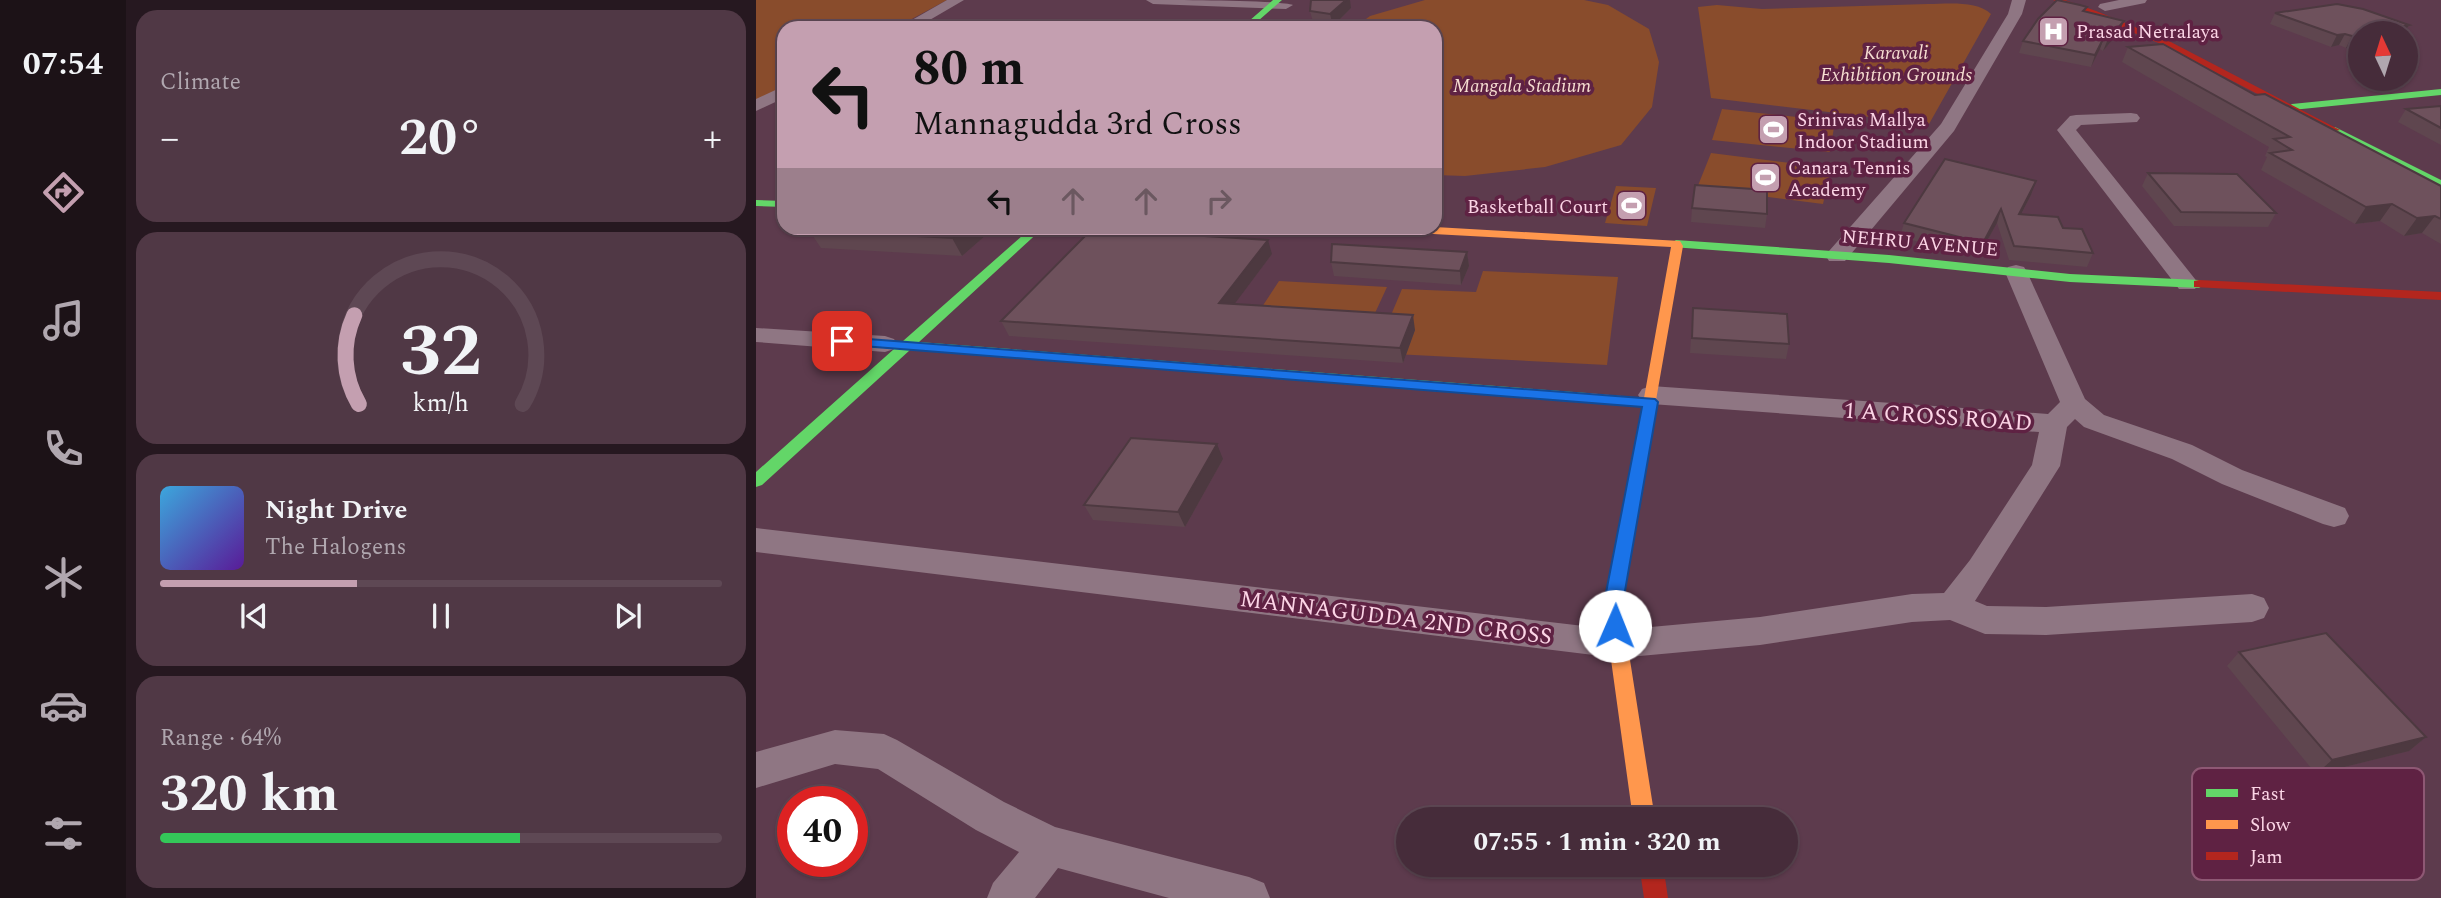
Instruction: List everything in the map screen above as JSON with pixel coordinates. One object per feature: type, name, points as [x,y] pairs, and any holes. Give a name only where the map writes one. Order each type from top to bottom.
[{"type":"main road","points":[[2057,0],[2104,13],[2213,64],[2307,110],[2441,184]]},
{"type":"main road","points":[[2082,0],[2136,18],[2260,79],[2307,110],[2441,171]]},
{"type":"main road","points":[[1255,21],[1282,2]]},
{"type":"main road","points":[[1266,21],[1282,2]]},
{"type":"main road","points":[[2260,79],[2309,95],[2352,100]]},
{"type":"main road","points":[[2307,110],[2352,100],[2441,92]]},
{"type":"main road","points":[[2307,110],[2370,116],[2441,102]]},
{"type":"main road","points":[[2370,116],[2380,141]]},
{"type":"main road","points":[[756,203],[777,204]]},
{"type":"main road","name":"NEHRU AVENUE","points":[[1442,230],[1837,256],[2070,278],[2441,296]]},
{"type":"main road","points":[[756,481],[1010,235]]},
{"type":"main road","points":[[845,378],[897,345],[1029,235]]},
{"type":"main road","points":[[1642,807],[1613,608],[1677,246]]},
{"type":"main road","points":[[897,345],[1651,399]]},
{"type":"main road","points":[[1653,877],[1656,898]]},
{"type":"street","points":[[918,21],[957,0]]},
{"type":"street","points":[[1153,0],[1282,2]]},
{"type":"street","points":[[1837,256],[1948,127],[2015,13],[2019,0]]},
{"type":"street","points":[[2105,7],[2140,0]]},
{"type":"street","points":[[756,108],[777,96]]},
{"type":"street","points":[[756,108],[777,110]]},
{"type":"street","points":[[2131,118],[2077,120],[2066,130],[2186,284]]},
{"type":"street","points":[[2016,272],[2064,414],[2046,466],[1981,569],[1953,606],[1986,620],[1997,621],[2046,621],[2252,608]]},
{"type":"street","points":[[756,335],[897,345]]},
{"type":"street","name":"1 A CROSS ROAD","points":[[1651,399],[1957,415],[2064,414]]},
{"type":"street","points":[[2064,414],[2094,421],[2182,453],[2232,477],[2334,516]]},
{"type":"street","name":"MANNAGUDDA 2ND CROSS","points":[[756,540],[1618,644],[1760,631],[1912,608],[1953,606]]},
{"type":"street","points":[[756,770],[835,747],[884,752],[990,816],[1050,846],[1249,898]]},
{"type":"street","points":[[1008,898],[1050,846]]},
{"type":"green space","points":[[756,0],[947,0],[908,21],[777,21],[777,92],[756,103]]},
{"type":"green space","name":"Mangala Stadium","points":[[1425,0],[1584,0],[1608,5],[1649,29],[1659,62],[1652,107],[1621,145],[1545,167],[1465,176],[1442,175],[1442,21],[1363,21],[1370,16]]},
{"type":"green space","name":"Karavali Exhibition Grounds","points":[[1952,3],[1978,7],[1991,14],[1929,124],[1711,98],[1698,7],[1717,5],[1762,9]]},
{"type":"green space","name":"Srinivas Mallya Indoor Stadium","points":[[1722,109],[1835,121],[1830,152],[1712,140]]},
{"type":"green space","name":"Canara Tennis Academy","points":[[1711,153],[1831,168],[1823,204],[1697,188]]},
{"type":"green space","name":"Basketball Court","points":[[1616,186],[1656,188],[1647,226],[1605,223]]},
{"type":"green space","points":[[1483,271],[1618,277],[1607,365],[1375,353],[1402,289],[1476,292]]},
{"type":"green space","points":[[1279,281],[1387,287],[1370,324],[1256,316]]},
{"type":"building","points":[[1311,0],[1346,0],[1330,14],[1310,11]]},
{"type":"building","points":[[2057,0],[2087,7],[2083,11],[2124,21],[2108,39],[2104,37],[2095,55],[2023,41],[2038,19]]},
{"type":"building","points":[[2337,4],[2363,9],[2398,21],[2348,21],[2348,35],[2337,35],[2275,13]]},
{"type":"building","points":[[2163,44],[2255,95],[2265,94],[2441,186],[2441,219],[2435,216],[2417,218],[2392,204],[2366,207],[2270,153],[2292,150],[2274,139],[2290,137],[2128,47]]},
{"type":"building","points":[[2441,106],[2441,128],[2406,109]]},
{"type":"building","points":[[1945,159],[2036,181],[2019,214],[2058,217],[2063,228],[2082,229],[2093,253],[2014,246],[2001,209],[1983,243],[1904,223]]},
{"type":"building","points":[[2148,173],[2237,174],[2276,213],[2181,212]]},
{"type":"building","points":[[1695,185],[1767,190],[1767,214],[1692,208]]},
{"type":"building","points":[[898,235],[956,235],[952,238]]},
{"type":"building","points":[[1086,235],[1188,235],[1268,240],[1219,303],[1413,315],[1400,348],[1001,321]]},
{"type":"building","points":[[1332,244],[1467,252],[1460,271],[1331,262]]},
{"type":"building","points":[[1693,308],[1787,314],[1789,344],[1692,338]]},
{"type":"building","points":[[1131,438],[1217,444],[1178,512],[1084,505]]},
{"type":"building","points":[[2326,633],[2426,737],[2332,760],[2239,652]]},
{"type":"traffic: fast","points":[[1253,21],[1278,0]]},
{"type":"traffic: fast","points":[[2292,107],[2441,92]]},
{"type":"traffic: fast","points":[[2335,130],[2441,184]]},
{"type":"traffic: fast","points":[[756,203],[777,204]]},
{"type":"traffic: fast","points":[[756,481],[1029,235]]},
{"type":"traffic: fast","points":[[1676,244],[1889,259],[2070,278],[2199,284]]},
{"type":"traffic: fast","points":[[885,344],[1587,398]]},
{"type":"traffic: slow","points":[[1442,231],[1676,244]]},
{"type":"traffic: slow","points":[[1587,398],[1650,403],[1677,246]]},
{"type":"traffic: slow","points":[[1617,584],[1613,609],[1642,807]]},
{"type":"traffic: jam","points":[[2057,0],[2094,12],[2164,42],[2335,130]]},
{"type":"traffic: jam","points":[[2199,284],[2441,296]]},
{"type":"traffic: jam","points":[[1617,584],[1650,403]]},
{"type":"traffic: jam","points":[[1653,877],[1656,898]]},
{"type":"place","name":"Prasad Netralaya","points":[[2053,31]]},
{"type":"place","name":"Srinivas Mallya Indoor Stadium","points":[[1774,130]]},
{"type":"place","name":"Canara Tennis Academy","points":[[1765,178]]},
{"type":"place","name":"Basketball Court","points":[[1631,206]]},
{"type":"route","points":[[842,341],[1650,402],[1613,608],[1615,626]]}]
